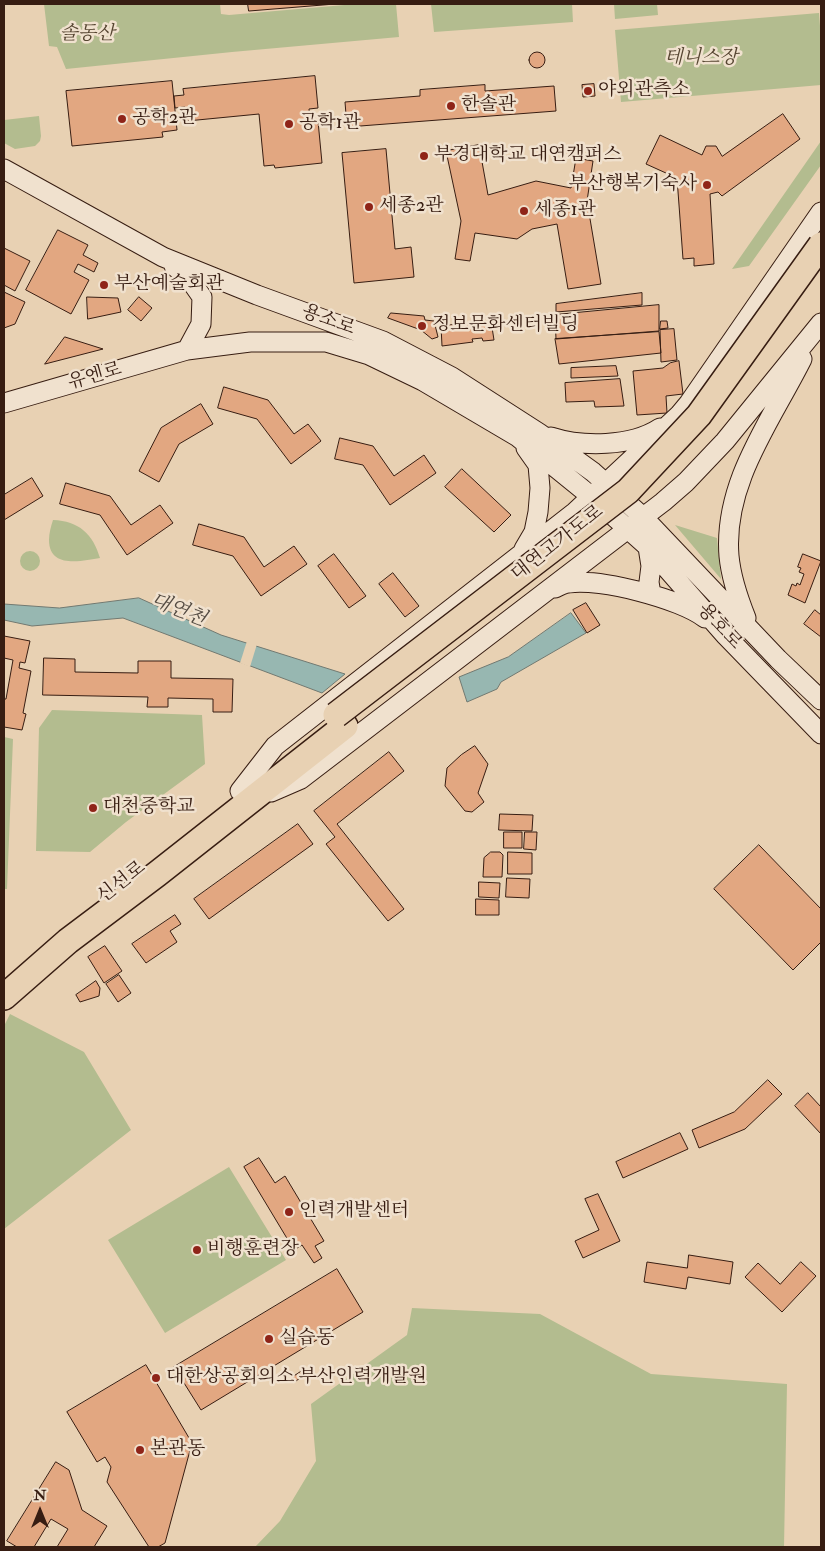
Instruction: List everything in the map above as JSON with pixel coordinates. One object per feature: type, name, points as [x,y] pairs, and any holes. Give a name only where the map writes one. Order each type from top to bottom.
[{"type":"highway","name":"대연고가도로","points":[[245,796],[628,491],[698,416],[821,245]]},
{"type":"highway","name":"대연고가도로","points":[[340,721],[636,501],[710,424],[821,271]]},
{"type":"highway","name":"신선로","points":[[4,975],[27,955],[245,796]]},
{"type":"highway","points":[[4,997],[68,941],[245,796]]},
{"type":"main road","name":"용소로","points":[[4,169],[163,256],[257,295],[383,341],[452,377],[539,433],[606,484],[631,518]]},
{"type":"main road","points":[[245,796],[274,746],[592,497],[679,415],[821,212]]},
{"type":"main road","points":[[163,256],[188,277],[202,298],[201,324],[187,350]]},
{"type":"main road","points":[[245,796],[301,779],[546,591],[631,518],[686,482],[726,441],[821,323]]},
{"type":"main road","points":[[749,626],[736,594],[729,557],[732,506],[744,468],[821,323]]},
{"type":"main road","name":"유엔로","points":[[4,403],[187,350],[250,342],[326,342],[369,355]]},
{"type":"main road","name":"용소로","points":[[369,355],[423,381],[518,437],[592,497],[631,518]]},
{"type":"main road","points":[[539,433],[562,441],[587,444],[613,443],[654,432],[679,415]]},
{"type":"main road","points":[[518,437],[538,465],[540,488],[534,532],[521,554]]},
{"type":"main road","name":"용호로","points":[[631,518],[648,547],[726,636],[821,734]]},
{"type":"main road","name":"용호로","points":[[631,518],[749,626],[778,659],[821,700]]},
{"type":"main road","points":[[648,547],[651,566],[649,582],[651,594]]},
{"type":"main road","points":[[546,591],[569,583],[591,583],[625,587],[651,594],[697,612],[726,636]]},
{"type":"green space","name":"솔동산","points":[[44,4],[220,4],[221,14],[229,15],[356,4],[396,4],[399,37],[66,69],[57,47],[49,46]]},
{"type":"green space","points":[[431,4],[572,4],[573,22],[434,32]]},
{"type":"green space","points":[[614,4],[657,4],[658,15],[615,19]]},
{"type":"green space","name":"테니스장","points":[[819,13],[821,85],[621,102],[615,30]]},
{"type":"green space","points":[[39,116],[41,136],[40,141],[35,146],[15,149],[4,143],[4,120]]},
{"type":"green space","points":[[821,141],[821,165],[749,266],[732,269]]},
{"type":"green space","points":[[53,520],[70,523],[84,530],[93,542],[100,558],[68,561],[54,555],[50,549],[49,540]]},
{"type":"green space","points":[[675,525],[717,538],[721,579]]},
{"type":"green space","points":[[30,551],[37,554],[40,561],[37,568],[30,571],[23,568],[20,561],[23,554]]},
{"type":"green space","points":[[52,710],[202,715],[205,764],[126,822],[90,852],[36,851],[39,728]]},
{"type":"green space","points":[[4,737],[13,739],[7,889],[4,889]]},
{"type":"green space","points":[[10,1014],[84,1052],[131,1130],[4,1229],[4,1026]]},
{"type":"green space","name":"비행훈련장","points":[[229,1167],[286,1260],[165,1333],[108,1240]]},
{"type":"green space","points":[[412,1308],[540,1314],[651,1374],[787,1384],[784,1547],[255,1547],[280,1521],[316,1461],[311,1404],[407,1335]]},
{"type":"water","points":[[139,598],[221,635],[345,674],[322,693],[123,618],[32,626],[4,620],[4,604],[59,608]]},
{"type":"water","points":[[571,613],[586,633],[501,682],[497,689],[467,702],[459,677],[508,657]]},
{"type":"pier","points":[[247,641],[257,644],[250,667],[240,663]]},
{"type":"building","points":[[248,4],[335,4],[249,11]]},
{"type":"building","points":[[534,52],[540,52],[545,57],[543,66],[534,68],[529,63],[529,57]]},
{"type":"building","name":"공학1관","points":[[315,76],[318,108],[309,109],[310,122],[318,121],[322,163],[275,168],[274,165],[264,166],[259,114],[187,121],[185,107],[175,108],[174,96],[184,95],[183,89]]},
{"type":"building","name":"공학2관","points":[[172,81],[177,130],[162,132],[163,137],[72,146],[66,91]]},
{"type":"building","name":"야외관측소","points":[[594,84],[595,96],[583,97],[582,85]]},
{"type":"building","name":"한솔관","points":[[485,85],[485,91],[554,86],[556,111],[347,127],[345,102],[420,96],[420,90]]},
{"type":"building","name":"부산행복기숙사","points":[[783,114],[800,139],[722,196],[718,192],[710,194],[714,264],[694,266],[694,258],[683,259],[677,178],[646,164],[660,135],[702,155],[706,146],[716,146],[722,156]]},
{"type":"building","name":"세종1관","points":[[479,145],[488,195],[536,181],[571,188],[576,158],[593,161],[587,201],[601,284],[568,289],[557,224],[532,229],[517,239],[475,233],[470,261],[455,259],[461,221],[446,151]]},
{"type":"building","name":"세종2관","points":[[386,149],[395,249],[411,247],[414,277],[354,283],[342,153]]},
{"type":"building","points":[[58,230],[88,245],[83,255],[98,263],[94,272],[78,264],[74,272],[89,280],[71,314],[26,290]]},
{"type":"building","points":[[4,248],[30,261],[15,291],[4,285]]},
{"type":"building","points":[[4,292],[25,302],[15,324],[4,328]]},
{"type":"building","points":[[642,293],[642,305],[556,312],[556,304]]},
{"type":"building","points":[[87,297],[118,298],[121,312],[88,319]]},
{"type":"building","points":[[139,297],[152,308],[141,321],[128,310]]},
{"type":"building","points":[[659,305],[659,331],[556,339],[555,315]]},
{"type":"building","name":"정보문화센터빌딩","points":[[391,313],[424,316],[425,320],[434,321],[438,337],[432,339],[421,330],[388,318]]},
{"type":"building","points":[[479,319],[482,322],[491,321],[494,340],[472,339],[473,342],[442,346],[441,326],[475,322]]},
{"type":"building","points":[[661,321],[667,321],[668,328],[660,329]]},
{"type":"building","points":[[674,329],[677,360],[661,362],[660,330]]},
{"type":"building","points":[[659,332],[661,353],[559,364],[555,339]]},
{"type":"building","points":[[65,337],[103,349],[45,364]]},
{"type":"building","points":[[679,361],[683,394],[666,396],[667,413],[637,415],[633,371],[663,368],[670,363]]},
{"type":"building","points":[[616,366],[618,376],[571,378],[571,368]]},
{"type":"building","points":[[620,379],[624,406],[595,407],[594,401],[566,402],[565,383]]},
{"type":"building","points":[[224,387],[268,400],[294,434],[308,424],[321,441],[291,464],[257,419],[218,408]]},
{"type":"building","points":[[201,404],[213,424],[179,444],[159,482],[139,471],[161,428]]},
{"type":"building","points":[[340,438],[373,446],[394,476],[424,455],[436,473],[390,505],[363,465],[335,459]]},
{"type":"building","points":[[462,469],[511,515],[494,532],[445,487]]},
{"type":"building","points":[[32,478],[43,496],[4,520],[4,495]]},
{"type":"building","points":[[66,483],[110,496],[131,525],[160,505],[173,523],[127,555],[100,515],[60,504]]},
{"type":"building","points":[[199,524],[244,537],[264,567],[294,546],[307,564],[261,596],[233,556],[193,545]]},
{"type":"building","points":[[334,554],[366,596],[349,608],[318,566]]},
{"type":"building","points":[[803,554],[821,561],[805,603],[788,595],[792,584],[796,586],[797,583],[800,585],[804,574],[799,572],[801,568],[798,567]]},
{"type":"building","points":[[393,573],[419,606],[405,617],[379,584]]},
{"type":"building","points":[[586,603],[600,625],[587,633],[573,610]]},
{"type":"building","points":[[815,610],[821,615],[821,637],[804,624]]},
{"type":"building","points":[[4,636],[30,641],[25,663],[20,662],[19,668],[31,671],[23,713],[26,714],[22,730],[4,727],[4,699],[6,699],[13,660],[4,658]]},
{"type":"building","points":[[44,658],[75,659],[75,672],[138,673],[138,661],[171,661],[171,678],[233,679],[232,712],[213,712],[213,699],[168,698],[168,707],[147,707],[148,697],[43,695]]},
{"type":"building","points":[[475,746],[488,764],[478,793],[484,802],[472,812],[465,811],[445,786],[447,768],[461,755]]},
{"type":"building","points":[[389,752],[404,771],[337,824],[404,909],[388,921],[326,844],[335,837],[314,811]]},
{"type":"building","points":[[500,814],[533,815],[532,831],[499,830]]},
{"type":"building","points":[[298,824],[313,844],[209,919],[194,899]]},
{"type":"building","points":[[504,832],[522,832],[522,848],[504,848]]},
{"type":"building","points":[[525,832],[537,832],[536,850],[524,849]]},
{"type":"building","points":[[759,845],[821,909],[821,942],[793,970],[714,889]]},
{"type":"building","points":[[491,852],[500,852],[503,855],[502,877],[483,877],[484,858]]},
{"type":"building","points":[[508,852],[532,853],[532,874],[508,874]]},
{"type":"building","points":[[507,878],[530,879],[529,898],[506,897]]},
{"type":"building","points":[[479,882],[500,883],[499,898],[479,897]]},
{"type":"building","points":[[476,899],[499,900],[499,915],[476,915]]},
{"type":"building","points":[[175,915],[181,924],[170,931],[177,942],[146,963],[132,944]]},
{"type":"building","points":[[105,946],[122,971],[104,983],[88,957]]},
{"type":"building","points":[[119,975],[131,993],[118,1002],[106,984]]},
{"type":"building","points":[[96,981],[100,988],[99,996],[80,1002],[76,995]]},
{"type":"building","points":[[768,1080],[782,1094],[745,1129],[699,1148],[692,1130],[734,1112]]},
{"type":"building","points":[[808,1093],[821,1107],[821,1134],[795,1106]]},
{"type":"building","points":[[680,1133],[688,1149],[623,1178],[616,1162]]},
{"type":"building","name":"인력개발센터","points":[[259,1158],[275,1183],[285,1176],[324,1241],[315,1246],[322,1258],[314,1263],[302,1245],[294,1250],[244,1167]]},
{"type":"building","points":[[598,1194],[620,1241],[583,1258],[575,1241],[599,1230],[585,1199]]},
{"type":"building","points":[[689,1255],[733,1262],[730,1284],[688,1277],[686,1289],[644,1282],[647,1262],[687,1268]]},
{"type":"building","points":[[801,1262],[816,1276],[782,1312],[745,1277],[758,1263],[780,1284]]},
{"type":"building","name":"실습동","points":[[337,1269],[363,1312],[201,1410],[174,1367]]},
{"type":"building","name":"본관동","points":[[146,1365],[192,1443],[165,1543],[158,1547],[149,1547],[107,1482],[111,1467],[105,1457],[97,1462],[67,1412]]},
{"type":"building","points":[[305,1369],[308,1372],[296,1381],[293,1377]]},
{"type":"building","points":[[56,1462],[69,1470],[82,1510],[107,1526],[94,1547],[57,1547],[68,1529],[51,1519],[34,1547],[17,1547],[7,1541]]},
{"type":"place","name":"야외관측소","points":[[588,91]]},
{"type":"place","name":"한솔관","points":[[451,106]]},
{"type":"place","name":"공학2관","points":[[122,119]]},
{"type":"place","name":"공학1관","points":[[289,124]]},
{"type":"place","name":"부경대학교 대연캠퍼스","points":[[424,156]]},
{"type":"place","name":"부산행복기숙사","points":[[707,185]]},
{"type":"place","name":"세종2관","points":[[369,207]]},
{"type":"place","name":"세종1관","points":[[524,211]]},
{"type":"place","name":"부산예술회관","points":[[104,285]]},
{"type":"place","name":"정보문화센터빌딩","points":[[422,326]]},
{"type":"place","name":"대천중학교","points":[[93,808]]},
{"type":"place","name":"인력개발센터","points":[[289,1212]]},
{"type":"place","name":"비행훈련장","points":[[197,1250]]},
{"type":"place","name":"실습동","points":[[269,1339]]},
{"type":"place","name":"대한상공회의소 부산인력개발원","points":[[156,1378]]},
{"type":"place","name":"본관동","points":[[140,1450]]},
{"type":"water label","name":"대연천","points":[[178,611]]}]
